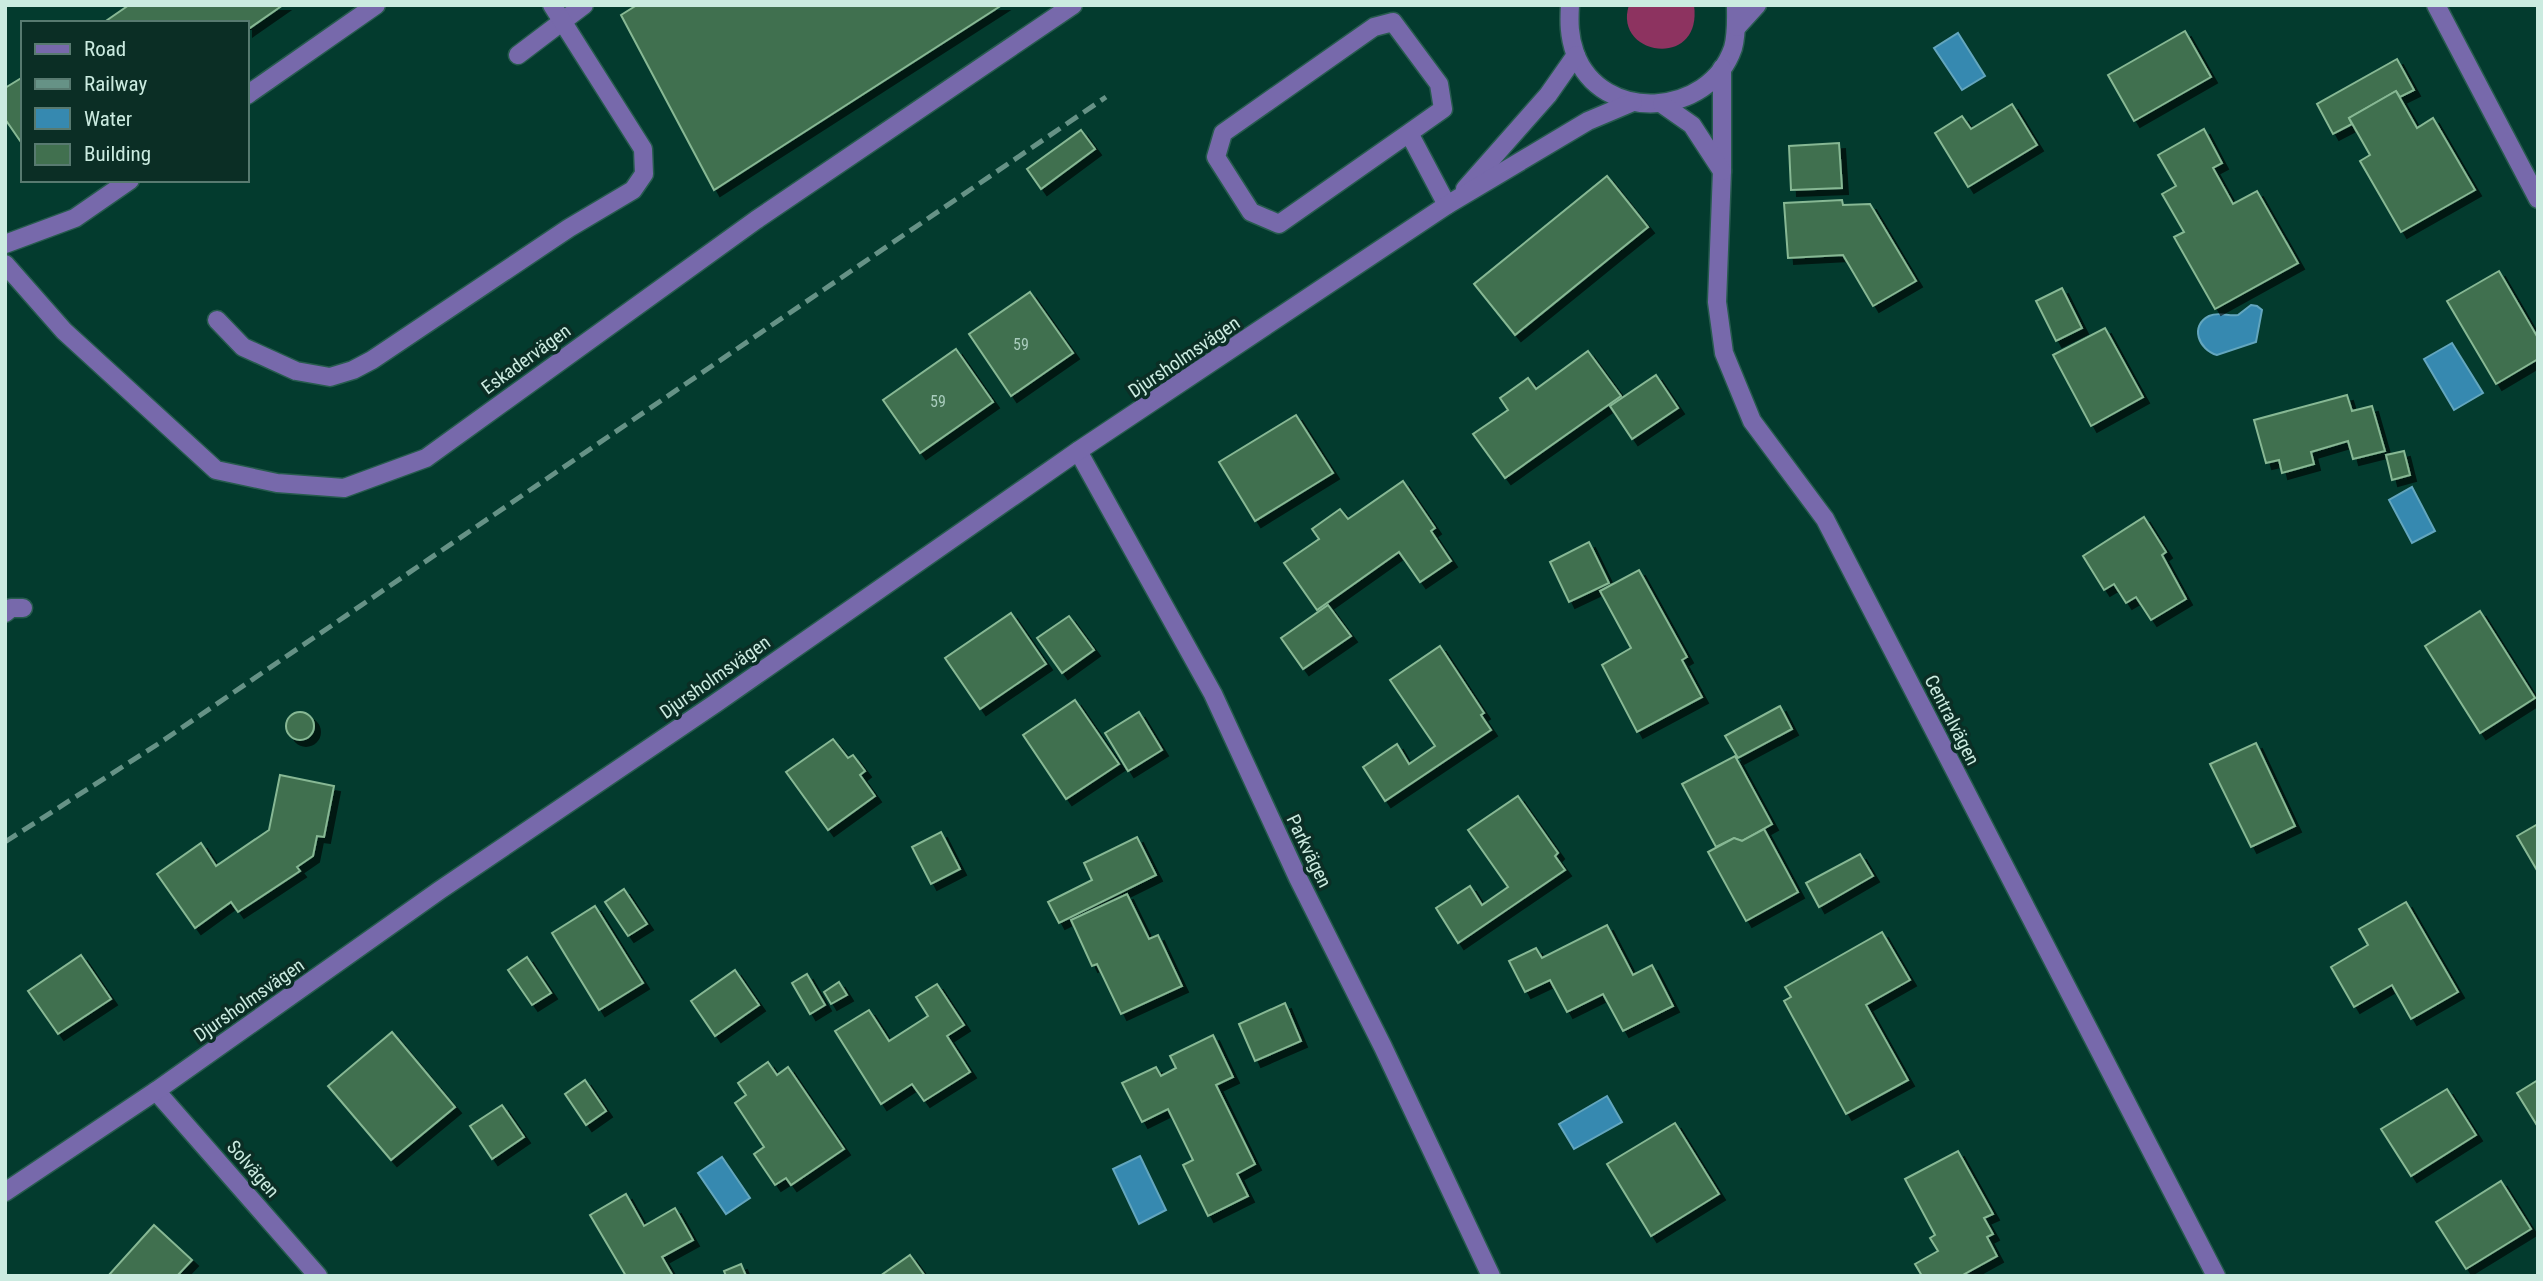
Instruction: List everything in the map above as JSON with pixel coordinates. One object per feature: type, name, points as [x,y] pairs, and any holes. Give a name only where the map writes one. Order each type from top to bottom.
[{"type":"street","points":[[248,93],[376,5]]},
{"type":"street","points":[[217,320],[243,347],[296,371],[330,377],[372,360],[569,228],[633,190],[644,174],[643,149],[552,5]]},
{"type":"street","points":[[518,55],[584,5]]},
{"type":"street","name":"Eskadervägen","points":[[5,264],[64,331],[216,470],[277,483],[344,488],[426,458],[756,220],[1073,5]]},
{"type":"street","points":[[1570,5],[1568,29],[1576,55],[1590,76],[1609,93],[1633,102],[1662,104],[1690,96],[1708,84],[1723,68],[1737,27],[1735,5]]},
{"type":"street","points":[[1737,27],[1757,5]]},
{"type":"street","points":[[2435,5],[2538,199]]},
{"type":"street","points":[[1393,22],[1439,84],[1443,109],[1409,133],[1279,224],[1251,212],[1216,157],[1223,133],[1374,27],[1393,22]]},
{"type":"street","name":"Djursholmsvägen","points":[[1450,203],[1548,95],[1576,55]]},
{"type":"street","name":"Centralvägen","points":[[1723,68],[1717,302],[1724,353],[1752,421],[1825,519],[2216,1276]]},
{"type":"street","name":"Djursholmsvägen","points":[[5,1192],[156,1091],[440,890],[1077,451],[1450,203],[1588,121],[1633,102]]},
{"type":"street","points":[[1662,104],[1692,125],[1722,172]]},
{"type":"street","points":[[1409,133],[1450,203]]},
{"type":"street","points":[[5,244],[75,218],[127,182]]},
{"type":"street","name":"Parkvägen","points":[[1077,451],[1213,694],[1298,878],[1383,1046],[1491,1276]]},
{"type":"street","name":"Solvägen","points":[[156,1091],[317,1276]]},
{"type":"shaded area","points":[[1629,5],[1694,5],[1693,26],[1685,40],[1673,47],[1644,45],[1633,36],[1627,22]]},
{"type":"water","points":[[1958,33],[1985,76],[1962,90],[1934,48]]},
{"type":"water","points":[[2251,305],[2262,310],[2256,342],[2217,355],[2205,348],[2198,331],[2203,320],[2216,314],[2238,315]]},
{"type":"water","points":[[2452,343],[2483,393],[2454,410],[2424,359]]},
{"type":"water","points":[[2412,487],[2435,531],[2412,543],[2389,500]]},
{"type":"water","points":[[1607,1096],[1622,1122],[1574,1149],[1559,1124]]},
{"type":"water","points":[[1140,1156],[1166,1210],[1139,1224],[1113,1169]]},
{"type":"water","points":[[722,1157],[750,1198],[726,1214],[698,1173]]},
{"type":"building","points":[[129,5],[283,5],[248,29],[248,21],[106,21]]},
{"type":"building","points":[[637,5],[1002,5],[714,190],[621,15]]},
{"type":"building","points":[[2185,31],[2211,77],[2134,121],[2108,75]]},
{"type":"building","points":[[2397,59],[2414,90],[2400,97],[2396,91],[2349,118],[2352,124],[2333,134],[2317,104]]},
{"type":"building","points":[[21,78],[21,142],[5,119],[5,88]]},
{"type":"building","points":[[2396,91],[2417,128],[2433,118],[2475,190],[2401,232],[2360,161],[2370,155],[2349,118]]},
{"type":"building","points":[[2012,104],[2037,145],[1968,187],[1935,133],[1962,116],[1971,129]]},
{"type":"building","points":[[2204,129],[2222,163],[2213,168],[2233,204],[2257,191],[2298,263],[2215,309],[2174,237],[2184,232],[2162,194],[2176,186],[2158,155]]},
{"type":"building","points":[[1081,130],[1095,149],[1041,189],[1027,169]]},
{"type":"building","points":[[1839,143],[1842,188],[1791,190],[1789,146]]},
{"type":"building","points":[[1607,176],[1648,227],[1515,335],[1474,284]]},
{"type":"building","points":[[1842,200],[1843,205],[1870,204],[1916,281],[1873,306],[1843,255],[1788,258],[1784,203]]},
{"type":"building","points":[[2499,271],[2538,338],[2538,359],[2496,384],[2447,301]]},
{"type":"building","points":[[2062,288],[2082,328],[2056,341],[2036,301]]},
{"type":"building","points":[[1030,292],[1073,353],[1011,396],[969,334]]},
{"type":"building","points":[[2105,328],[2143,397],[2091,426],[2053,355]]},
{"type":"building","points":[[956,349],[993,402],[920,453],[883,400]]},
{"type":"building","points":[[1588,351],[1621,396],[1505,478],[1473,434],[1508,410],[1500,398],[1528,378],[1536,389]]},
{"type":"building","points":[[1656,375],[1678,408],[1632,439],[1610,406]]},
{"type":"building","points":[[2347,395],[2352,411],[2372,406],[2385,451],[2353,459],[2348,441],[2311,452],[2314,464],[2282,473],[2279,460],[2266,463],[2254,420]]},
{"type":"building","points":[[1296,415],[1333,473],[1255,521],[1219,462]]},
{"type":"building","points":[[2404,451],[2410,475],[2392,480],[2386,455]]},
{"type":"building","points":[[1403,481],[1435,528],[1431,531],[1451,561],[1420,582],[1399,552],[1317,610],[1284,563],[1319,539],[1312,529],[1340,509],[1348,519]]},
{"type":"building","points":[[2144,517],[2166,552],[2162,555],[2186,599],[2151,620],[2136,597],[2126,603],[2114,584],[2104,590],[2083,556]]},
{"type":"building","points":[[1589,542],[1609,583],[1569,602],[1550,562]]},
{"type":"building","points":[[1639,570],[1687,657],[1682,660],[1702,697],[1637,732],[1602,665],[1631,648],[1600,591]]},
{"type":"building","points":[[1328,605],[1351,636],[1303,669],[1281,638]]},
{"type":"building","points":[[2480,611],[2535,698],[2480,733],[2425,646]]},
{"type":"building","points":[[1011,613],[1046,664],[980,709],[945,658]]},
{"type":"building","points":[[1069,616],[1094,650],[1062,673],[1037,638]]},
{"type":"building","points":[[1440,646],[1484,713],[1481,715],[1491,730],[1385,801],[1363,767],[1397,744],[1409,764],[1435,746],[1390,680]]},
{"type":"building","points":[[1075,700],[1119,764],[1066,799],[1023,735]]},
{"type":"building","points":[[1780,706],[1792,729],[1738,758],[1725,736]]},
{"type":"building","points":[[300,712],[310,716],[314,726],[310,736],[300,740],[290,736],[286,726],[290,716]]},
{"type":"building","points":[[1139,712],[1162,750],[1128,771],[1105,733]]},
{"type":"building","points":[[833,739],[848,758],[853,755],[865,771],[860,775],[875,796],[828,830],[786,772]]},
{"type":"building","points":[[2256,743],[2295,826],[2251,847],[2210,764]]},
{"type":"building","points":[[1735,756],[1772,824],[1742,841],[1734,838],[1716,847],[1682,784]]},
{"type":"building","points":[[280,775],[334,786],[324,837],[317,836],[313,856],[297,867],[300,871],[238,912],[231,902],[195,928],[157,874],[201,843],[216,866],[269,830]]},
{"type":"building","points":[[1518,796],[1558,853],[1555,856],[1565,870],[1458,943],[1436,908],[1470,886],[1482,905],[1508,887],[1468,830]]},
{"type":"building","points":[[2538,824],[2538,872],[2517,836]]},
{"type":"building","points":[[1764,829],[1798,892],[1746,921],[1708,852],[1734,838],[1742,841]]},
{"type":"building","points":[[941,832],[960,869],[931,884],[912,847]]},
{"type":"building","points":[[1137,837],[1156,875],[1059,923],[1048,902],[1092,880],[1084,863]]},
{"type":"building","points":[[1860,854],[1873,876],[1819,907],[1806,883]]},
{"type":"building","points":[[624,889],[647,924],[628,936],[605,902]]},
{"type":"building","points":[[1127,894],[1149,939],[1158,935],[1182,986],[1121,1014],[1097,964],[1092,966],[1071,920]]},
{"type":"building","points":[[2406,902],[2458,992],[2411,1019],[2392,985],[2354,1007],[2331,967],[2368,945],[2359,929]]},
{"type":"building","points":[[595,906],[643,983],[599,1010],[552,933]]},
{"type":"building","points":[[1607,925],[1633,975],[1652,965],[1673,1006],[1623,1031],[1603,994],[1567,1012],[1550,980],[1525,992],[1509,961],[1536,948],[1542,958]]},
{"type":"building","points":[[1882,932],[1910,980],[1866,1005],[1908,1080],[1846,1114],[1784,1001],[1791,997],[1785,987]]},
{"type":"building","points":[[81,955],[111,999],[58,1034],[28,991]]},
{"type":"building","points":[[527,957],[551,993],[532,1005],[508,970]]},
{"type":"building","points":[[735,970],[759,1005],[715,1036],[691,1001]]},
{"type":"building","points":[[807,974],[825,1005],[810,1014],[792,983]]},
{"type":"building","points":[[839,982],[847,995],[831,1004],[824,992]]},
{"type":"building","points":[[937,984],[964,1025],[947,1036],[970,1072],[924,1101],[912,1084],[881,1104],[835,1031],[869,1010],[889,1041],[928,1016],[916,997]]},
{"type":"building","points":[[1285,1003],[1301,1041],[1255,1061],[1239,1024]]},
{"type":"building","points":[[392,1032],[455,1107],[391,1160],[328,1086]]},
{"type":"building","points":[[1213,1035],[1233,1077],[1216,1085],[1255,1164],[1237,1174],[1248,1196],[1208,1216],[1183,1165],[1193,1160],[1168,1109],[1142,1122],[1122,1083],[1156,1067],[1161,1076],[1176,1068],[1170,1056]]},
{"type":"building","points":[[768,1062],[777,1075],[788,1067],[844,1149],[791,1185],[786,1178],[775,1185],[754,1154],[764,1147],[735,1103],[746,1095],[738,1083]]},
{"type":"building","points":[[585,1080],[606,1111],[586,1125],[565,1094]]},
{"type":"building","points":[[2538,1080],[2538,1127],[2517,1093]]},
{"type":"building","points":[[2447,1089],[2476,1135],[2411,1176],[2381,1129]]},
{"type":"building","points":[[502,1105],[524,1137],[492,1159],[470,1126]]},
{"type":"building","points":[[1675,1123],[1719,1194],[1651,1236],[1607,1164]]},
{"type":"building","points":[[1958,1151],[1993,1214],[1984,1218],[1993,1234],[1987,1237],[1997,1256],[1961,1276],[1922,1276],[1915,1264],[1938,1251],[1930,1238],[1935,1235],[1905,1179]]},
{"type":"building","points":[[2501,1181],[2531,1229],[2466,1269],[2436,1222]]},
{"type":"building","points":[[626,1194],[644,1226],[675,1208],[693,1240],[662,1257],[673,1276],[626,1276],[590,1215]]},
{"type":"building","points":[[154,1225],[192,1260],[177,1276],[108,1276]]},
{"type":"building","points":[[910,1255],[925,1276],[880,1276]]},
{"type":"building","points":[[741,1264],[746,1276],[726,1276],[724,1271]]},
{"type":"railway","points":[[5,842],[158,744],[1106,97]]}]
